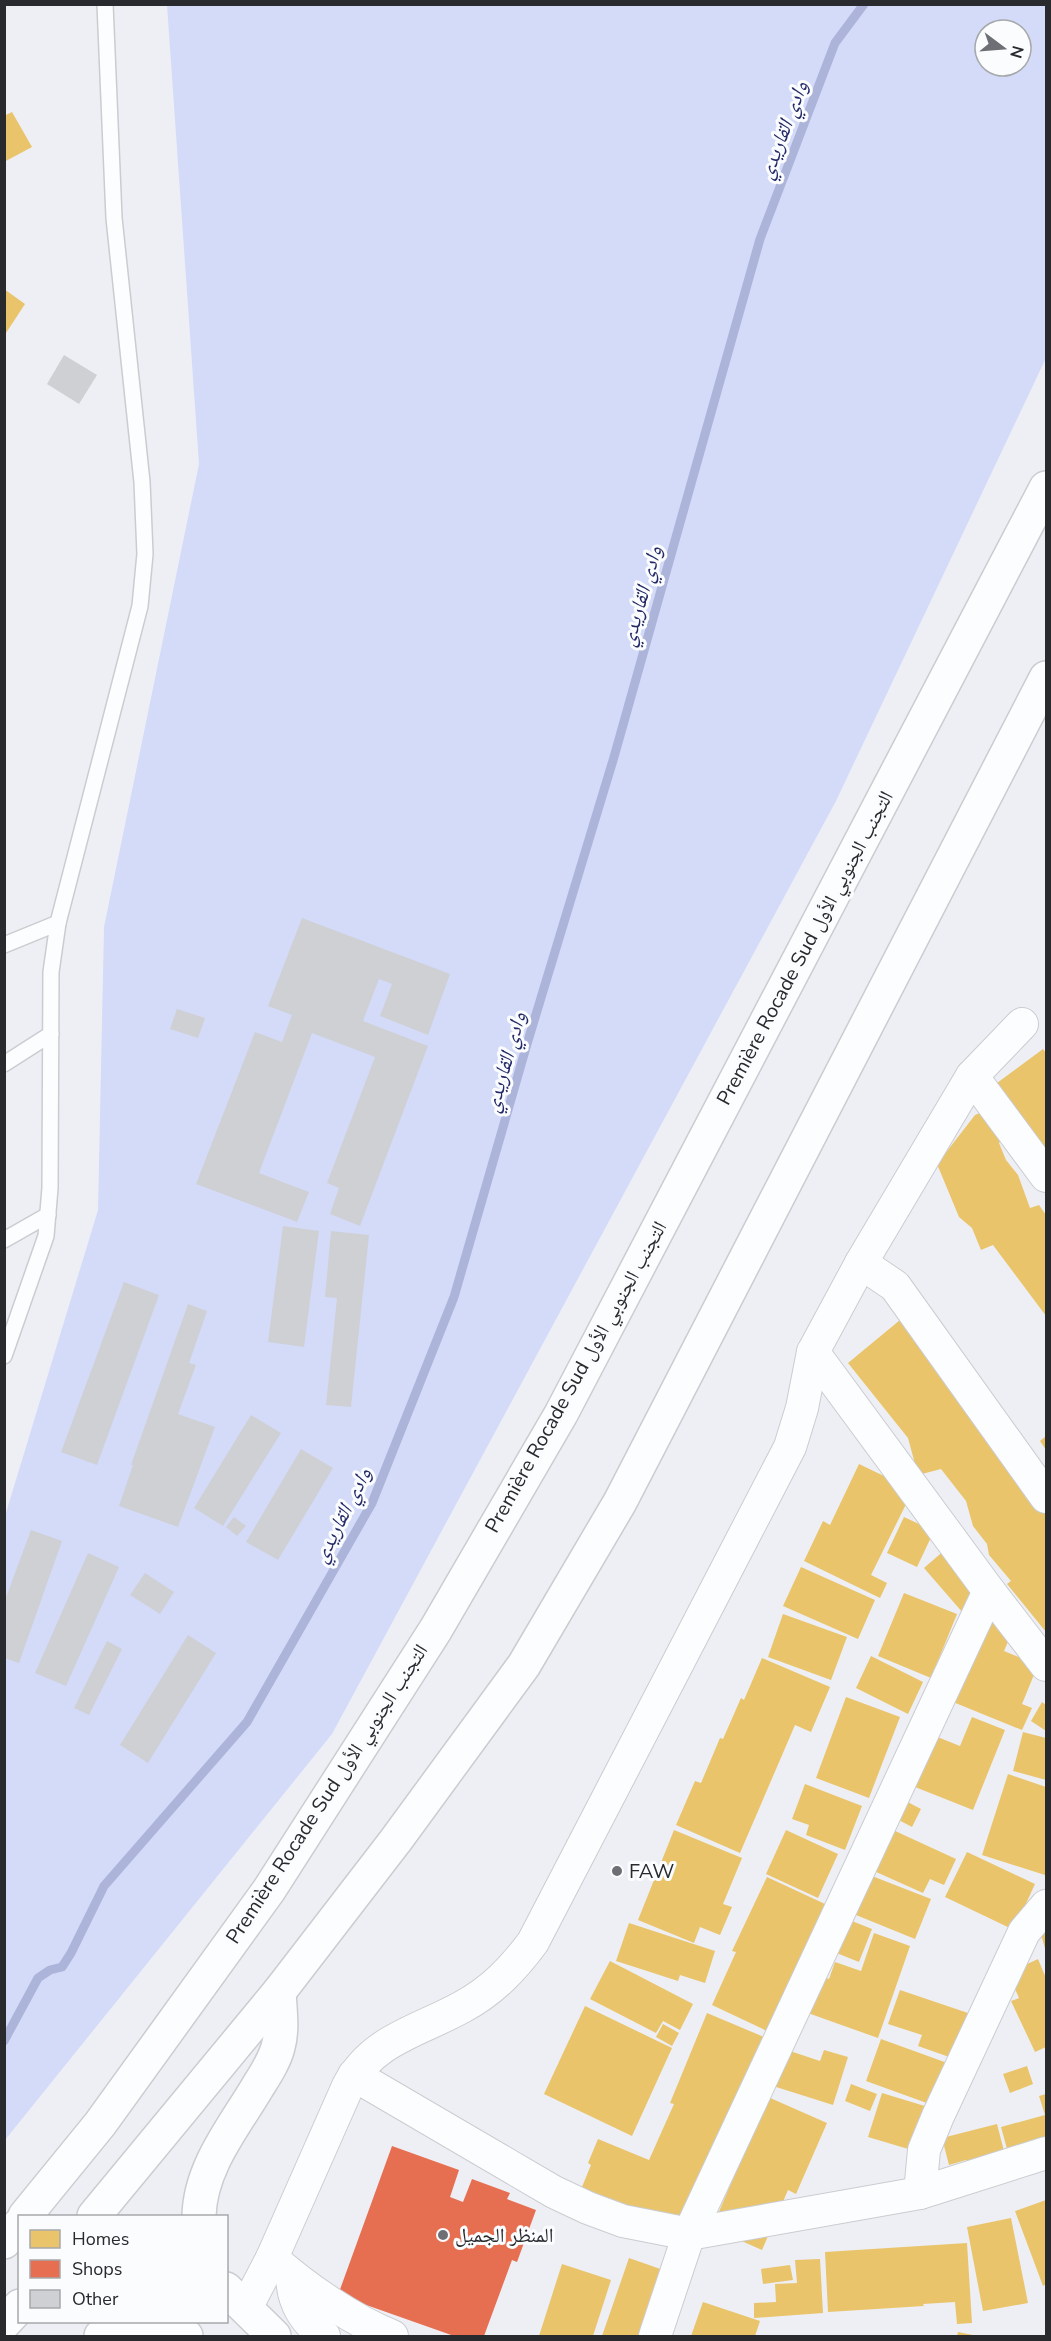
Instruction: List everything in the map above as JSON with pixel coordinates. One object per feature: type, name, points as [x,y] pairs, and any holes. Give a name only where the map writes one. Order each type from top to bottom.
[{"type":"highway","name":"Première Rocade Sud التجنب الجنوبي الأول","points":[[27,2215],[100,2124],[269,1890],[435,1629],[561,1414],[1047,488]]},
{"type":"highway","points":[[96,2215],[279,1992],[396,1840],[524,1665],[620,1502],[1047,678]]},
{"type":"highway","points":[[199,2215],[199,2202],[204,2181],[212,2161],[264,2077],[278,2048],[281,2032],[279,1992]]},
{"type":"highway","points":[[4,2242],[18,2226]]},
{"type":"highway","points":[[236,2299],[274,2337]]},
{"type":"highway","points":[[4,2323],[18,2308]]},
{"type":"highway","points":[[101,2337],[130,2328],[148,2327],[166,2329],[186,2337]]},
{"type":"street","points":[[236,2299],[282,2267],[354,2075],[362,2063],[384,2045],[463,2007],[483,1994],[502,1979],[533,1942],[790,1447],[802,1408],[813,1352],[861,1263],[972,1076],[1022,1024]]},
{"type":"street","points":[[972,1076],[1047,1176]]},
{"type":"street","points":[[861,1263],[895,1286],[1047,1497]]},
{"type":"street","points":[[813,1352],[989,1591],[1047,1665]]},
{"type":"street","points":[[655,2337],[689,2234],[989,1591]]},
{"type":"street","points":[[920,2193],[924,2150],[938,2116],[1024,1932],[1047,1906]]},
{"type":"street","points":[[354,2075],[571,2200],[623,2221],[689,2234],[920,2193],[1047,2152]]},
{"type":"street","points":[[282,2267],[302,2314],[309,2324],[324,2337]]},
{"type":"street","points":[[282,2267],[361,2321],[392,2337]]},
{"type":"lane","points":[[4,1356],[46,1236],[50,1188],[51,972],[58,923],[140,606],[145,554],[142,482],[114,218],[105,4]]},
{"type":"lane","points":[[4,945],[58,923]]},
{"type":"lane","points":[[4,1064],[51,1034]]},
{"type":"lane","points":[[4,1240],[48,1215]]},
{"type":"shaded area","points":[[167,5],[1046,5],[1046,358],[836,801],[332,1734],[5,2140],[5,1516],[98,1210],[104,927],[199,464]]},
{"type":"building: Homes","points":[[12,112],[32,147],[4,162],[4,116]]},
{"type":"building: Homes","points":[[4,289],[25,304],[4,336]]},
{"type":"building: Homes","points":[[1043,1049],[1046,1053],[1046,1158],[993,1086]]},
{"type":"building: Homes","points":[[989,1109],[1007,1134],[999,1143],[1006,1160],[1018,1175],[1030,1208],[1039,1205],[1046,1215],[1046,1316],[993,1245],[981,1250],[972,1228],[959,1217],[937,1164],[975,1115]]},
{"type":"building: Homes","points":[[900,1320],[982,1421],[1046,1514],[1046,1632],[1007,1584],[1011,1581],[989,1555],[987,1544],[973,1526],[966,1501],[941,1469],[918,1475],[908,1438],[848,1363]]},
{"type":"building: Homes","points":[[1046,1436],[1046,1450],[1040,1441]]},
{"type":"building: Homes","points":[[859,1464],[913,1490],[871,1575],[887,1583],[880,1598],[804,1561],[823,1521],[830,1525]]},
{"type":"building: Homes","points":[[904,1517],[934,1531],[917,1567],[887,1553]]},
{"type":"building: Homes","points":[[947,1548],[986,1592],[963,1613],[924,1568]]},
{"type":"building: Homes","points":[[801,1567],[875,1600],[858,1639],[783,1606]]},
{"type":"building: Homes","points":[[904,1593],[957,1614],[931,1678],[878,1656]]},
{"type":"building: Homes","points":[[783,1614],[847,1637],[831,1680],[768,1657]]},
{"type":"building: Homes","points":[[988,1620],[1013,1630],[1004,1651],[1038,1665],[1022,1704],[1032,1708],[1022,1730],[953,1702]]},
{"type":"building: Homes","points":[[871,1656],[923,1682],[908,1714],[856,1688]]},
{"type":"building: Homes","points":[[762,1658],[830,1687],[811,1732],[795,1725],[740,1853],[676,1825],[695,1781],[701,1783],[720,1738],[723,1739],[741,1698],[744,1700]]},
{"type":"building: Homes","points":[[846,1697],[900,1717],[869,1798],[816,1778]]},
{"type":"building: Homes","points":[[1042,1702],[1046,1705],[1046,1731],[1031,1721]]},
{"type":"building: Homes","points":[[972,1717],[1005,1730],[973,1810],[915,1787],[935,1736],[960,1746]]},
{"type":"building: Homes","points":[[1023,1732],[1046,1738],[1046,1780],[1013,1771]]},
{"type":"building: Homes","points":[[1008,1774],[1046,1787],[1045,1875],[982,1855]]},
{"type":"building: Homes","points":[[805,1784],[862,1806],[845,1850],[806,1835],[809,1825],[792,1819]]},
{"type":"building: Homes","points":[[902,1799],[921,1809],[912,1827],[893,1817]]},
{"type":"building: Homes","points":[[674,1830],[742,1858],[723,1904],[732,1907],[720,1935],[700,1927],[694,1943],[638,1920]]},
{"type":"building: Homes","points":[[786,1830],[838,1854],[818,1898],[766,1874]]},
{"type":"building: Homes","points":[[893,1830],[956,1859],[944,1885],[930,1879],[923,1893],[874,1871]]},
{"type":"building: Homes","points":[[967,1852],[1035,1884],[1014,1930],[945,1897]]},
{"type":"building: Homes","points":[[872,1876],[931,1899],[915,1939],[856,1915]]},
{"type":"building: Homes","points":[[767,1877],[825,1904],[767,2031],[712,2005],[736,1952],[732,1951]]},
{"type":"building: Homes","points":[[847,1919],[872,1929],[859,1962],[834,1952]]},
{"type":"building: Homes","points":[[629,1923],[715,1951],[705,1983],[680,1975],[678,1981],[616,1961]]},
{"type":"building: Homes","points":[[1046,1929],[1046,1952],[1040,1931]]},
{"type":"building: Homes","points":[[874,1933],[910,1946],[878,2038],[805,2012],[818,1975],[829,1979],[835,1962],[861,1971]]},
{"type":"building: Homes","points":[[1038,1959],[1046,1978],[1046,2047],[1035,2052],[1011,2001],[1019,1998],[1008,1973]]},
{"type":"building: Homes","points":[[610,1961],[693,2004],[680,2030],[663,2021],[656,2033],[590,1999]]},
{"type":"building: Homes","points":[[900,1990],[968,2013],[952,2058],[918,2046],[922,2035],[888,2024]]},
{"type":"building: Homes","points":[[585,2006],[672,2048],[632,2136],[544,2094]]},
{"type":"building: Homes","points":[[707,2013],[764,2037],[674,2239],[577,2199],[591,2165],[588,2163],[598,2139],[649,2160],[674,2104],[670,2103]]},
{"type":"building: Homes","points":[[663,2024],[679,2033],[672,2046],[656,2037]]},
{"type":"building: Homes","points":[[881,2039],[950,2064],[935,2106],[866,2081]]},
{"type":"building: Homes","points":[[784,2049],[820,2061],[824,2050],[848,2057],[833,2105],[773,2086]]},
{"type":"building: Homes","points":[[1027,2066],[1033,2084],[1010,2093],[1003,2074]]},
{"type":"building: Homes","points":[[851,2084],[877,2094],[870,2111],[845,2101]]},
{"type":"building: Homes","points":[[882,2093],[928,2107],[915,2151],[868,2137]]},
{"type":"building: Homes","points":[[1046,2094],[1046,2169],[1015,2178],[1001,2127],[1045,2115],[1039,2096]]},
{"type":"building: Homes","points":[[768,2097],[827,2123],[796,2194],[788,2190],[762,2250],[712,2228]]},
{"type":"building: Homes","points":[[997,2124],[1005,2155],[973,2188],[966,2160],[949,2165],[942,2138]]},
{"type":"building: Homes","points":[[1046,2200],[1046,2284],[1043,2286],[1015,2211]]},
{"type":"building: Homes","points":[[1011,2218],[1028,2303],[983,2311],[967,2227]]},
{"type":"building: Homes","points":[[967,2243],[972,2323],[957,2324],[955,2302],[828,2312],[825,2252]]},
{"type":"building: Homes","points":[[629,2258],[669,2272],[647,2336],[602,2336]]},
{"type":"building: Homes","points":[[820,2259],[823,2313],[754,2318],[754,2303],[776,2302],[775,2284],[797,2283],[795,2260]]},
{"type":"building: Homes","points":[[562,2264],[611,2280],[593,2336],[539,2336]]},
{"type":"building: Homes","points":[[790,2265],[793,2280],[763,2284],[761,2269]]},
{"type":"building: Homes","points":[[703,2302],[760,2321],[755,2336],[691,2336]]},
{"type":"building: Homes","points":[[958,2332],[973,2335],[973,2336],[957,2336]]},
{"type":"building: Shops","name":"المنظر الجميل","points":[[392,2146],[459,2170],[450,2197],[463,2202],[472,2179],[510,2193],[507,2199],[536,2210],[517,2262],[512,2260],[484,2336],[454,2336],[338,2295]]},
{"type":"building: Other","points":[[64,355],[97,375],[79,404],[47,384]]},
{"type":"building: Other","points":[[302,918],[450,974],[428,1035],[380,1016],[392,984],[379,979],[363,1021],[428,1046],[360,1226],[330,1214],[339,1188],[327,1183],[375,1057],[312,1033],[259,1173],[309,1192],[297,1222],[196,1184],[255,1032],[282,1042],[292,1015],[268,1006]]},
{"type":"building: Other","points":[[177,1009],[205,1018],[198,1038],[170,1029]]},
{"type":"building: Other","points":[[283,1226],[319,1231],[304,1347],[268,1342]]},
{"type":"building: Other","points":[[331,1231],[369,1235],[351,1407],[326,1405],[337,1298],[325,1297]]},
{"type":"building: Other","points":[[124,1282],[159,1295],[97,1465],[61,1452]]},
{"type":"building: Other","points":[[188,1304],[207,1311],[189,1363],[196,1365],[178,1414],[215,1427],[178,1527],[119,1506],[133,1465],[131,1465]]},
{"type":"building: Other","points":[[251,1415],[281,1433],[223,1526],[194,1508]]},
{"type":"building: Other","points":[[301,1449],[333,1468],[278,1560],[246,1542]]},
{"type":"building: Other","points":[[234,1517],[246,1526],[237,1536],[226,1527]]},
{"type":"building: Other","points":[[31,1530],[62,1541],[19,1663],[4,1658],[4,1603]]},
{"type":"building: Other","points":[[88,1553],[119,1567],[66,1686],[35,1673]]},
{"type":"building: Other","points":[[145,1573],[174,1592],[160,1614],[130,1595]]},
{"type":"building: Other","points":[[188,1635],[216,1653],[148,1763],[120,1745]]},
{"type":"building: Other","points":[[107,1641],[122,1649],[89,1715],[74,1708]]},
{"type":"waterway","name":"وادي القاريدي","points":[[4,2041],[38,1978],[50,1970],[62,1967],[104,1886],[247,1722],[372,1503],[454,1297],[527,1044],[614,757],[760,239],[835,43],[864,4]]},
{"type":"place","name":"FAW","points":[[617,1871]]},
{"type":"place","name":"المنظر الجميل","points":[[443,2235]]}]
